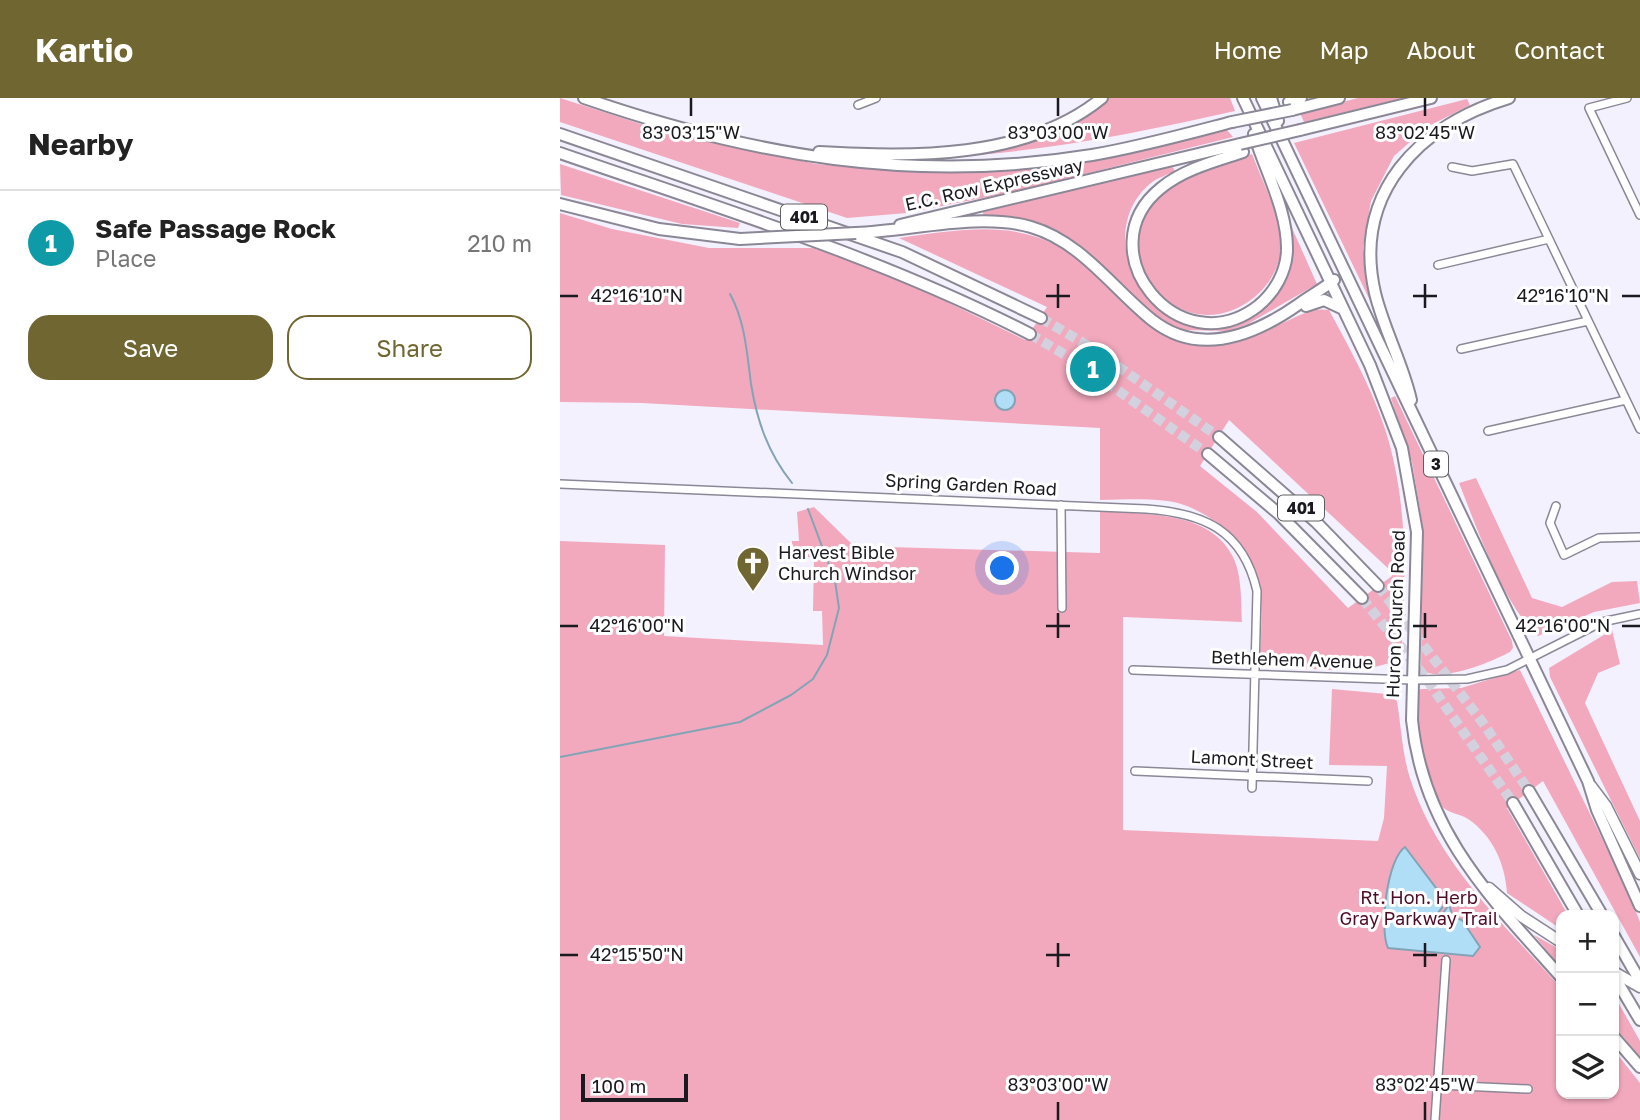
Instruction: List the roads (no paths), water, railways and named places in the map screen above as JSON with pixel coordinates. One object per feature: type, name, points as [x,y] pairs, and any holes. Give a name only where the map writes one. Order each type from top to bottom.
[{"type":"highway","name":"E.C. Row Expressway","points":[[584,98],[681,130],[752,147],[817,159],[895,166],[1012,164],[1093,154],[1291,106],[1339,98]]},
{"type":"highway","points":[[752,147],[870,155],[953,150],[1049,130],[1080,114],[1102,98]]},
{"type":"highway","points":[[1243,98],[1282,215],[1287,243],[1285,263],[1273,290],[1249,312],[1222,321],[1184,318],[1156,300],[1143,282],[1133,250],[1136,225],[1145,205],[1160,188],[1184,173],[1242,148],[1278,137],[1300,130],[1431,98]]},
{"type":"highway","name":"Huron Church Road","points":[[1243,98],[1391,415],[1411,484],[1417,550],[1412,680],[1414,736],[1424,782],[1446,833],[1478,879]]},
{"type":"highway","name":"3","points":[[1262,98],[1588,782]]},
{"type":"highway","points":[[1271,98],[1285,147]]},
{"type":"highway","points":[[1291,106],[1301,98]]},
{"type":"highway","points":[[1415,420],[1407,383],[1373,282],[1371,244],[1377,214],[1395,173],[1426,139],[1454,119],[1508,98]]},
{"type":"highway","name":"401","points":[[560,134],[902,252],[1041,318]]},
{"type":"highway","name":"E.C. Row Expressway","points":[[906,227],[1242,148]]},
{"type":"highway","name":"401","points":[[560,153],[838,248],[945,292],[1030,334]]},
{"type":"highway","points":[[560,204],[659,229],[740,239],[990,222],[1016,224],[1045,232],[1089,260],[1153,321],[1194,339],[1214,340],[1242,335],[1321,300],[1332,302],[1344,311]]},
{"type":"highway","points":[[1287,313],[1331,282],[1343,270]]},
{"type":"highway","name":"401","points":[[1219,437],[1316,522],[1378,586]]},
{"type":"highway","name":"401","points":[[1208,454],[1279,514],[1362,598]]},
{"type":"highway","points":[[1588,782],[1597,810],[1640,906]]},
{"type":"highway","points":[[1529,791],[1599,910]]},
{"type":"highway","points":[[1513,803],[1575,910]]},
{"type":"highway","points":[[1478,879],[1498,907],[1557,973]]},
{"type":"highway","points":[[1619,945],[1640,981]]},
{"type":"highway","points":[[1619,983],[1640,1020]]},
{"type":"highway","points":[[1619,1043],[1640,1067]]},
{"type":"main road","name":"3","points":[[1588,782],[1606,806],[1640,874]]},
{"type":"main road","name":"Huron Church Road","points":[[1478,879],[1521,916],[1556,939]]},
{"type":"main road","points":[[1619,976],[1640,987]]},
{"type":"street","points":[[858,105],[876,98]]},
{"type":"street","points":[[1627,98],[1589,108],[1640,215]]},
{"type":"street","points":[[1452,167],[1472,171],[1513,164],[1640,429]]},
{"type":"street","points":[[1438,265],[1549,239]]},
{"type":"street","points":[[1461,349],[1588,321]]},
{"type":"street","points":[[1488,431],[1626,400]]},
{"type":"street","name":"Spring Garden Road","points":[[560,484],[1061,505],[1183,512],[1199,517],[1224,531],[1247,560],[1257,591],[1252,788]]},
{"type":"street","points":[[1061,505],[1062,608]]},
{"type":"street","points":[[1556,506],[1550,523],[1564,555],[1600,538],[1640,537]]},
{"type":"street","name":"Bethlehem Avenue","points":[[1133,670],[1412,680],[1475,677],[1507,670],[1589,627],[1640,614]]},
{"type":"street","name":"Lamont Street","points":[[1135,771],[1368,781]]},
{"type":"street","points":[[1436,1120],[1446,960]]},
{"type":"street","points":[[1439,1085],[1528,1088]]},
{"type":"water","points":[[1005,390],[1012,393],[1015,400],[1012,407],[1005,410],[998,407],[995,400],[998,393]]},
{"type":"water","points":[[1405,847],[1439,892],[1442,908],[1427,926],[1438,920],[1449,905],[1453,917],[1462,920],[1480,947],[1473,956],[1388,948],[1384,926],[1386,895],[1393,865]]},
{"type":"waterway","points":[[730,294],[742,326],[760,424],[776,460],[792,483]]},
{"type":"waterway","points":[[560,757],[740,722],[791,695],[813,679],[827,655],[839,608],[835,581],[808,509]]},
{"type":"tunnel","points":[[1041,318],[1090,347],[1219,437]]},
{"type":"tunnel","points":[[1030,334],[1079,363],[1208,454]]},
{"type":"tunnel","points":[[1378,586],[1483,723],[1529,791]]},
{"type":"tunnel","points":[[1362,598],[1425,677],[1513,803]]},
{"type":"place","name":"Safe Passage Rock","points":[[1093,369]]},
{"type":"place","name":"Harvest Bible Church Windsor","points":[[753,593]]},
{"type":"park label","name":"Rt. Hon. Herb Gray Parkway Trail","points":[[1419,908]]}]
